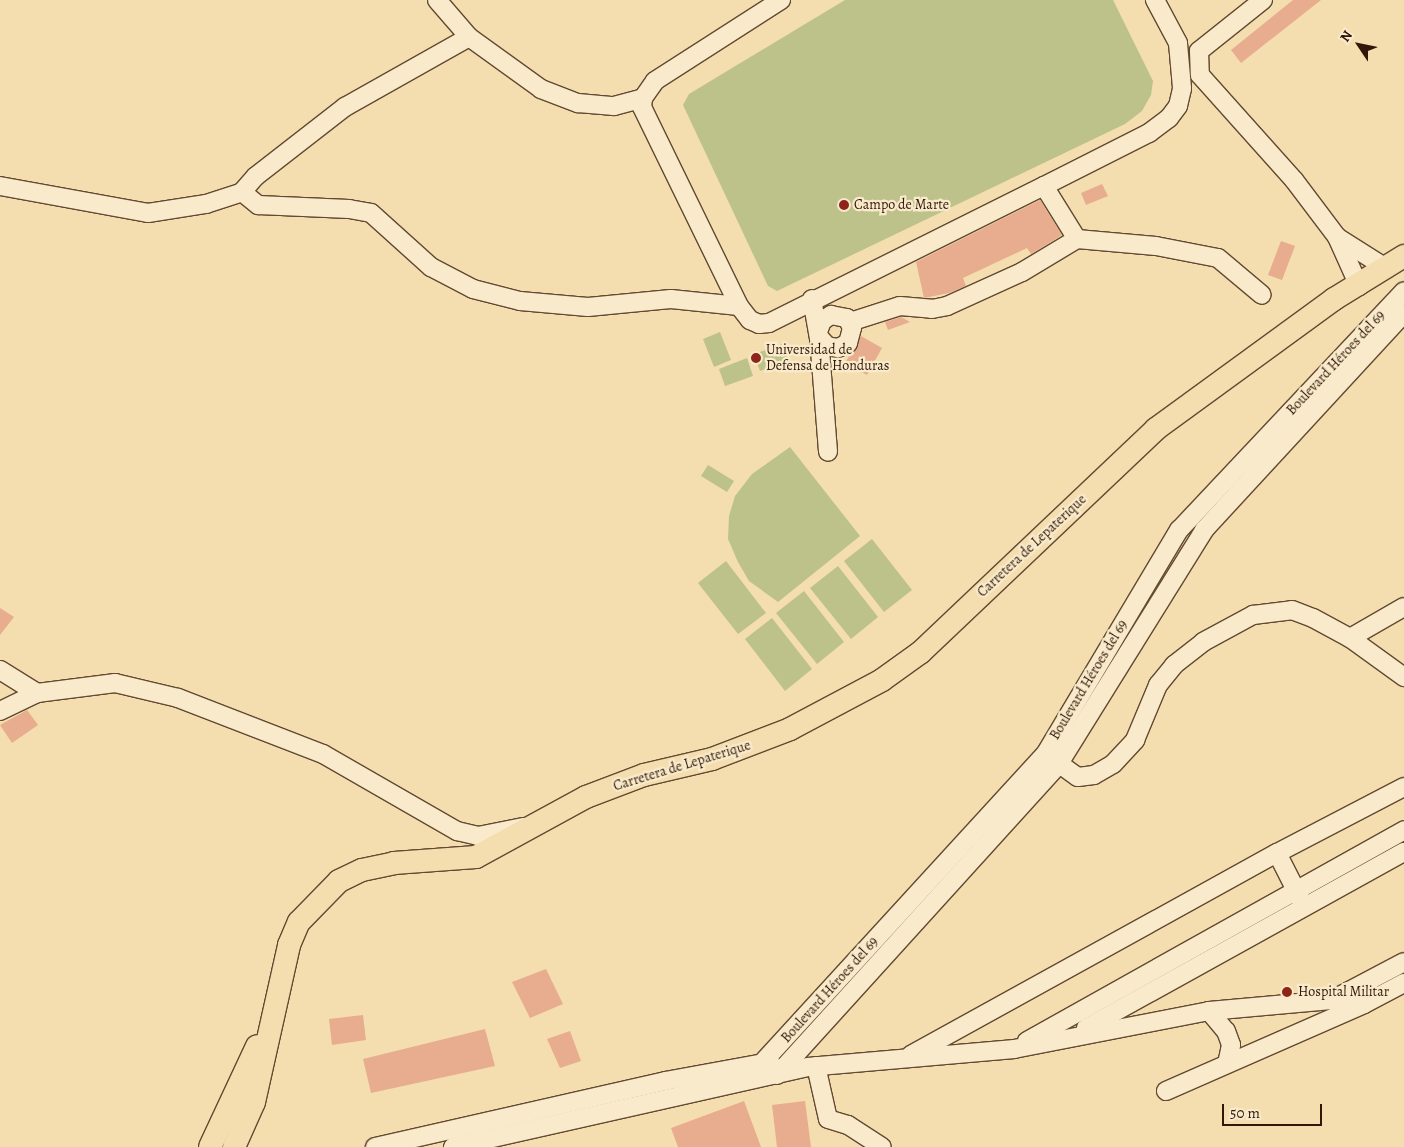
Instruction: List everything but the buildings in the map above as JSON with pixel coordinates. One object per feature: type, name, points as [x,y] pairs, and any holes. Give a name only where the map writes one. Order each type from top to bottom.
[{"type":"main road","name":"Carretera de Lepaterique","points":[[234,1147],[254,1102],[289,945],[299,922],[339,881],[394,863],[476,857],[586,797],[636,778],[712,759],[790,729],[882,680],[921,652],[1156,429],[1334,300],[1397,266]]},
{"type":"main road","name":"Carretera de Lepaterique","points":[[210,1147],[278,1000]]},
{"type":"main road","points":[[222,1147],[230,1131],[231,1103]]},
{"type":"street","points":[[437,0],[469,37],[541,89],[578,103],[614,106],[643,98]]},
{"type":"street","points":[[782,0],[655,81],[643,98],[642,107],[740,306],[750,320],[769,323],[812,299],[1149,133],[1178,106],[1182,88],[1178,43],[1155,0]]},
{"type":"street","points":[[1263,0],[1199,51],[1200,75],[1294,180],[1336,238],[1359,286]]},
{"type":"street","points":[[0,186],[148,213],[206,204],[242,192],[256,176],[345,107],[469,37]]},
{"type":"street","points":[[1044,186],[1077,239]]},
{"type":"street","points":[[242,192],[258,205],[371,213],[431,268],[473,289],[520,301],[588,308],[671,299],[740,306]]},
{"type":"street","points":[[1336,238],[1397,266]]},
{"type":"street","points":[[850,322],[900,306],[932,309],[947,306],[1022,272],[1077,239],[1156,246],[1218,258],[1262,295]]},
{"type":"street","name":"Boulevard Héroes del 69","points":[[755,1078],[764,1062],[1052,759],[1179,530],[1404,292]]},
{"type":"street","points":[[812,299],[819,335],[828,452]]},
{"type":"street","name":"Boulevard Héroes del 69","points":[[781,1068],[1052,759],[1204,530],[1404,313]]},
{"type":"street","points":[[831,315],[842,315],[850,322],[851,338],[844,346],[832,348],[819,335],[822,321],[831,315]]},
{"type":"street","points":[[1350,638],[1404,607]]},
{"type":"street","points":[[1052,759],[1078,777],[1094,774],[1113,764],[1135,740],[1158,685],[1174,665],[1203,642],[1253,615],[1292,610],[1350,638],[1404,677]]},
{"type":"street","points":[[0,670],[37,693]]},
{"type":"street","points":[[0,711],[37,693],[115,683],[178,698],[323,754],[457,831],[478,836],[534,825]]},
{"type":"street","points":[[906,1058],[1277,853],[1404,788]]},
{"type":"street","points":[[1014,1049],[1295,889],[1404,830]]},
{"type":"street","points":[[1075,1034],[1404,852]]},
{"type":"street","points":[[1277,853],[1304,906]]},
{"type":"street","points":[[1332,1000],[1404,962]]},
{"type":"street","points":[[1166,1091],[1364,1004],[1404,983]]},
{"type":"street","points":[[1075,1034],[1209,1011],[1332,1000],[1364,1004]]},
{"type":"street","points":[[1209,1011],[1229,1038],[1227,1064]]},
{"type":"street","name":"Boulevard Héroes del 69","points":[[453,1147],[755,1078],[781,1068],[1014,1049],[1075,1034]]},
{"type":"street","name":"Boulevard Héroes del 69","points":[[375,1147],[764,1062],[781,1068]]},
{"type":"street","points":[[812,1066],[828,1119],[848,1125],[882,1147]]},
{"type":"green space","name":"Campo de Marte","points":[[845,0],[1113,0],[1153,81],[1151,95],[1142,111],[1125,124],[777,291],[768,286],[683,105],[689,94]]},
{"type":"green space","points":[[720,332],[731,360],[714,367],[703,339]]},
{"type":"green space","points":[[782,344],[789,361],[760,371],[754,354]]},
{"type":"green space","points":[[747,358],[753,376],[725,386],[719,369]]},
{"type":"green space","points":[[790,447],[860,536],[778,602],[749,581],[738,562],[728,539],[729,516],[735,496],[752,474]]},
{"type":"green space","points":[[708,465],[734,481],[727,492],[701,476]]},
{"type":"green space","points":[[872,539],[912,590],[884,612],[844,561]]},
{"type":"green space","points":[[726,561],[766,613],[738,634],[698,583]]},
{"type":"green space","points":[[838,566],[878,617],[851,639],[810,588]]},
{"type":"green space","points":[[804,591],[844,642],[817,664],[776,613]]},
{"type":"green space","points":[[772,618],[812,669],[785,691],[745,639]]},
{"type":"place","name":"Campo de Marte","points":[[844,205]]},
{"type":"place","name":"Universidad de Defensa de Honduras","points":[[756,358]]},
{"type":"place","name":"Hospital Militar","points":[[1287,992]]}]
